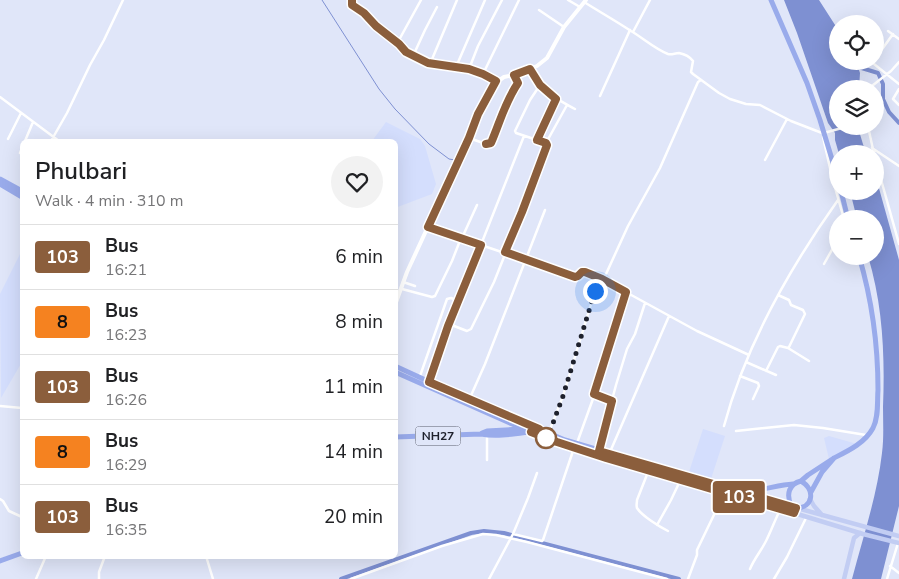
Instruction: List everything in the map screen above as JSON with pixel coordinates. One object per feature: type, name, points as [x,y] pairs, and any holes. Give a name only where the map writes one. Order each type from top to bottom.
[{"type":"highway","points":[[771,0],[808,83],[829,152]]},
{"type":"highway","points":[[0,179],[20,190]]},
{"type":"highway","points":[[0,184],[20,196]]},
{"type":"highway","points":[[861,265],[871,303],[878,368],[876,421],[868,435]]},
{"type":"highway","points":[[398,367],[531,429]]},
{"type":"highway","points":[[398,373],[522,428]]},
{"type":"highway","points":[[498,430],[502,425],[502,420]]},
{"type":"highway","name":"NH27","points":[[485,433],[498,430],[531,429],[575,446],[680,480],[780,509],[795,510]]},
{"type":"highway","name":"NH27","points":[[398,437],[539,429],[575,446],[610,454],[795,510]]},
{"type":"highway","name":"NH27","points":[[733,490],[756,491],[801,481],[858,444],[868,435]]},
{"type":"highway","name":"NH27","points":[[810,499],[816,480],[834,458]]},
{"type":"highway","points":[[801,481],[808,486],[811,492]]},
{"type":"highway","points":[[793,484],[788,499],[795,510],[803,507],[810,499]]},
{"type":"highway","points":[[0,561],[20,554]]},
{"type":"main road","points":[[398,298],[403,282],[469,138],[478,114],[496,81],[537,66],[547,58],[564,27],[584,1]]},
{"type":"main road","points":[[810,499],[823,516]]},
{"type":"main road","points":[[795,510],[898,536]]},
{"type":"main road","points":[[795,510],[806,516],[861,534],[897,543]]},
{"type":"main road","points":[[844,579],[854,538],[851,530]]},
{"type":"main road","points":[[854,538],[861,534]]},
{"type":"street","points":[[54,137],[123,0]]},
{"type":"street","points":[[352,0],[352,5],[364,13],[380,30],[413,56],[430,64],[469,69],[496,81]]},
{"type":"street","points":[[399,44],[399,40],[420,0]]},
{"type":"street","points":[[430,64],[457,0]]},
{"type":"street","points":[[456,67],[485,0]]},
{"type":"street","points":[[469,69],[478,46],[502,0]]},
{"type":"street","points":[[483,74],[519,0]]},
{"type":"street","points":[[568,0],[580,7]]},
{"type":"street","points":[[600,96],[632,31],[650,0]]},
{"type":"street","points":[[584,1],[668,54],[680,54],[691,58],[693,61],[692,73],[730,99],[746,104],[760,105],[787,119],[823,133],[829,131]]},
{"type":"street","points":[[413,56],[438,7]]},
{"type":"street","points":[[539,10],[564,27]]},
{"type":"street","points":[[888,31],[899,39]]},
{"type":"street","points":[[884,46],[893,34]]},
{"type":"street","points":[[880,80],[899,62]]},
{"type":"street","points":[[530,69],[540,85],[556,99],[575,109]]},
{"type":"street","points":[[882,70],[899,84]]},
{"type":"street","points":[[469,138],[486,144],[491,143],[509,97],[518,83],[514,75]]},
{"type":"street","points":[[549,434],[566,388],[595,291],[660,168],[697,84],[701,80]]},
{"type":"street","points":[[540,85],[530,100],[515,131],[516,133],[546,143]]},
{"type":"street","points":[[899,89],[893,100],[899,105]]},
{"type":"street","points":[[0,98],[56,139]]},
{"type":"street","points":[[537,140],[556,99]]},
{"type":"street","points":[[449,324],[467,331],[471,329],[494,282],[522,212],[547,145],[546,143],[567,105]]},
{"type":"street","points":[[8,139],[21,113]]},
{"type":"street","points":[[765,160],[787,119]]},
{"type":"street","points":[[26,139],[33,122]]},
{"type":"street","points":[[823,133],[829,160]]},
{"type":"street","points":[[429,382],[449,324],[524,136]]},
{"type":"street","points":[[884,156],[899,166]]},
{"type":"street","points":[[884,190],[899,244]]},
{"type":"street","points":[[838,200],[841,210]]},
{"type":"street","points":[[724,426],[733,394],[748,355],[769,311],[820,226],[838,200]]},
{"type":"street","points":[[402,289],[432,297],[435,296],[477,205]]},
{"type":"street","points":[[469,400],[545,210]]},
{"type":"street","points":[[428,227],[575,277],[584,272],[602,279],[669,316],[748,355]]},
{"type":"street","points":[[824,264],[829,255]]},
{"type":"street","points":[[403,282],[415,286]]},
{"type":"street","points":[[514,534],[543,540],[594,394],[626,292]]},
{"type":"street","points":[[778,295],[789,300],[791,304],[805,313],[788,348]]},
{"type":"street","points":[[420,378],[447,299],[449,297],[459,301]]},
{"type":"street","points":[[599,451],[627,349],[645,303]]},
{"type":"street","points":[[610,454],[669,316]]},
{"type":"street","points":[[766,371],[780,346],[788,348],[809,361]]},
{"type":"street","points":[[746,362],[776,375]]},
{"type":"street","points":[[740,376],[758,383],[753,399]]},
{"type":"street","points":[[594,394],[612,401]]},
{"type":"street","points":[[0,406],[20,408]]},
{"type":"street","points":[[736,431],[794,425],[868,435]]},
{"type":"street","points":[[485,433],[487,460]]},
{"type":"street","points":[[649,470],[636,504],[637,508],[657,525],[668,531]]},
{"type":"street","points":[[490,579],[514,534],[536,473]]},
{"type":"street","points":[[657,525],[680,480]]},
{"type":"street","points":[[688,579],[697,550],[725,492]]},
{"type":"street","points":[[0,499],[9,511],[20,516]]},
{"type":"street","points":[[750,570],[766,541],[780,509]]},
{"type":"street","points":[[774,579],[787,557],[806,516]]},
{"type":"street","points":[[351,579],[432,549],[483,534],[511,538],[667,579]]},
{"type":"street","points":[[887,579],[897,543]]},
{"type":"street","points":[[36,579],[45,559]]},
{"type":"street","points":[[99,579],[99,572],[104,559]]},
{"type":"street","points":[[207,559],[213,579]]},
{"type":"street","points":[[890,566],[899,572]]},
{"type":"shaded area","points":[[386,122],[420,139],[425,146],[436,184],[432,194],[398,207],[398,139],[373,139]]},
{"type":"shaded area","points":[[20,254],[20,365],[1,398],[0,294]]},
{"type":"shaded area","points":[[703,429],[725,436],[710,482],[688,475]]},
{"type":"shaded area","points":[[829,436],[857,444],[829,459],[824,438]]},
{"type":"water","points":[[784,0],[819,0],[829,16],[829,70],[859,70],[860,80],[829,80],[829,124],[828,123]]},
{"type":"water","points":[[835,135],[860,135],[863,145],[836,145]]},
{"type":"water","points":[[852,200],[882,200],[899,260],[899,506],[881,579],[852,579],[873,501],[880,469],[883,442],[884,369],[882,331],[870,265],[884,265],[884,210],[855,210]]},
{"type":"waterway","points":[[322,0],[379,89],[395,109],[429,144],[449,159],[455,160]]},
{"type":"waterway","points":[[868,70],[878,73],[883,84],[883,99],[889,112],[899,123]]},
{"type":"waterway","points":[[398,559],[471,533],[484,531],[504,533],[679,579]]},
{"type":"waterway","points":[[341,579],[398,559]]},
{"type":"bus line","name":"103","points":[[352,0],[351,4],[353,7],[364,13],[406,52],[428,63],[469,69],[496,81],[478,114],[428,227],[481,245],[448,326],[429,382],[539,429],[531,432],[557,442],[794,513],[796,508],[599,451],[612,401],[594,394],[626,292],[585,272],[575,277],[505,252],[547,145],[537,140],[556,99],[540,85],[530,69],[514,75],[518,83],[509,97],[491,143],[486,144]]},
{"type":"route","points":[[546,438],[563,396],[595,291]]}]
